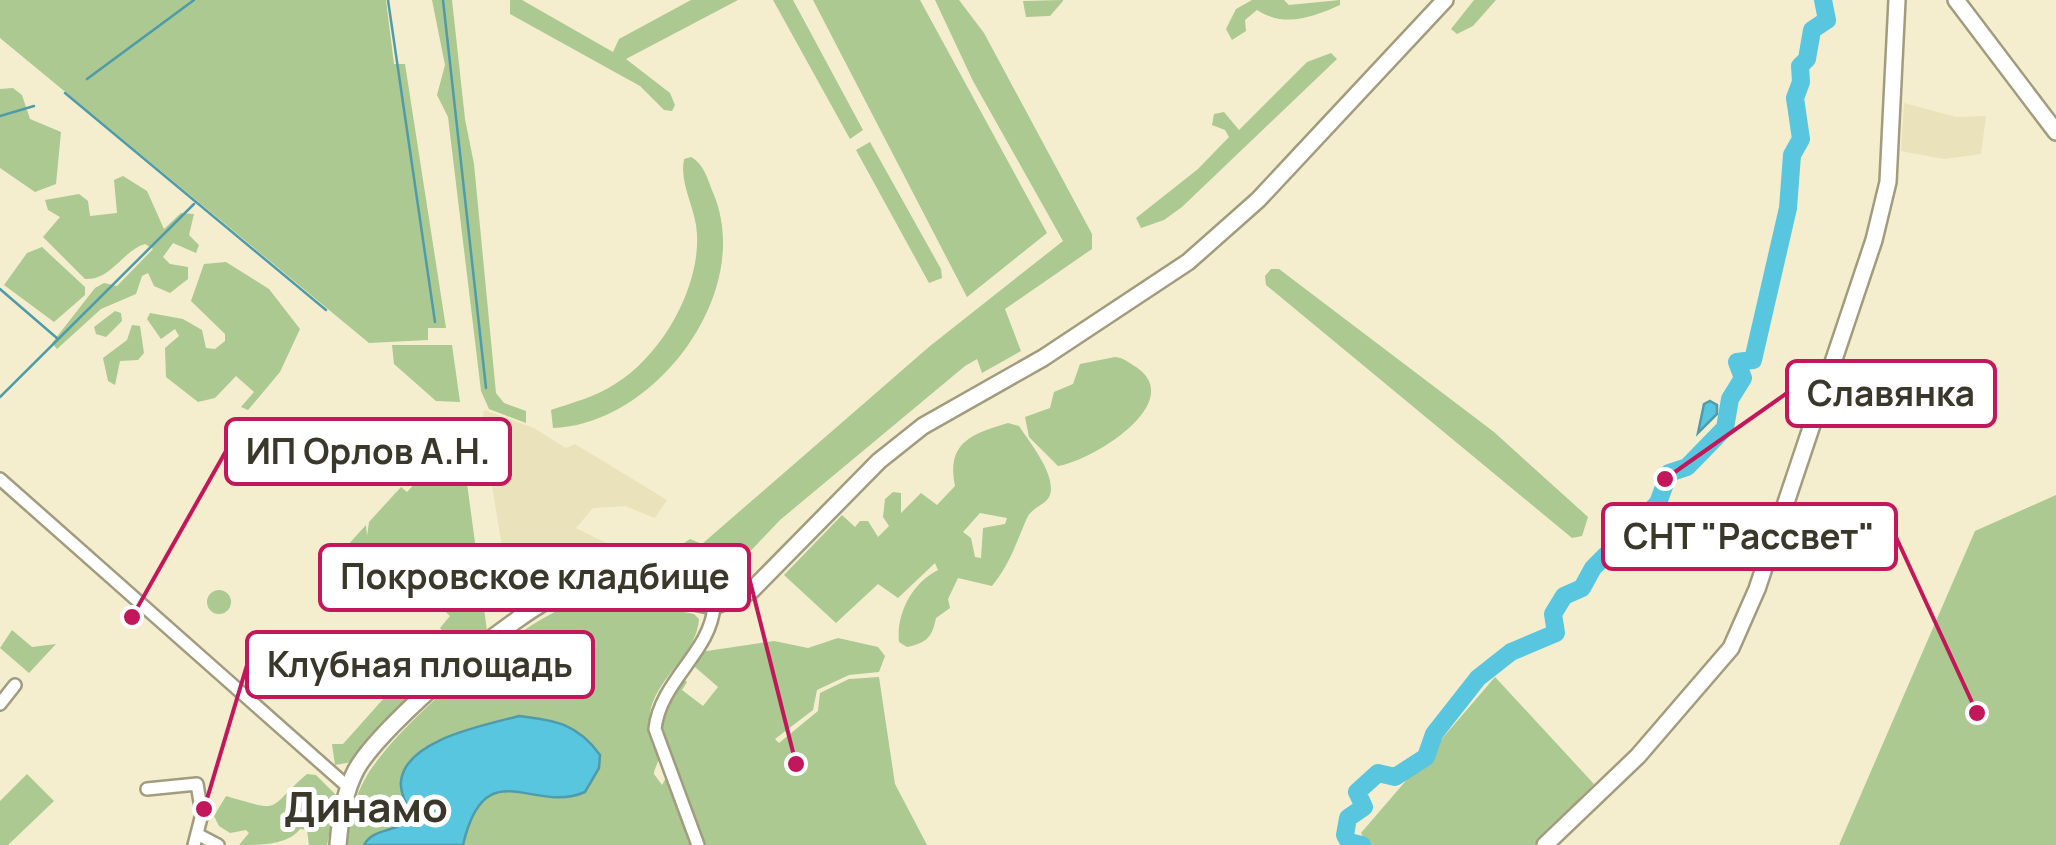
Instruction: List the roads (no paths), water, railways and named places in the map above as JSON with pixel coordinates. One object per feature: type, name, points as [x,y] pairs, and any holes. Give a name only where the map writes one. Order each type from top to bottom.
[{"type":"main road","points":[[338,845],[348,787],[368,751],[408,710],[508,628],[570,590],[606,585],[714,606],[732,602],[768,577],[880,461],[923,426],[1087,331],[1188,262],[1258,200],[1445,0]]},
{"type":"main road","points":[[1545,845],[1682,708],[1731,648],[1757,590],[1884,201],[1891,149],[1897,0]]},
{"type":"main road","points":[[1956,0],[2056,132]]},
{"type":"street","points":[[0,479],[348,787]]},
{"type":"street","points":[[698,845],[655,729],[657,710],[713,624],[714,606]]},
{"type":"street","points":[[0,704],[14,685]]},
{"type":"street","points":[[147,789],[197,784],[202,814],[196,840],[218,845]]},
{"type":"water","points":[[1710,401],[1717,405],[1717,414],[1698,433],[1704,404]]},
{"type":"water","points":[[519,716],[565,725],[592,745],[600,755],[599,768],[585,792],[566,797],[498,793],[484,800],[472,816],[463,845],[364,845],[373,836],[408,819],[401,781],[417,754],[468,729]]},
{"type":"waterway","points":[[87,79],[194,0]]},
{"type":"waterway","points":[[388,0],[435,322]]},
{"type":"waterway","points":[[443,0],[486,388]]},
{"type":"waterway","points":[[1362,845],[1349,842],[1345,835],[1348,818],[1364,807],[1357,792],[1378,773],[1395,777],[1426,757],[1434,734],[1478,678],[1511,652],[1556,633],[1553,614],[1564,596],[1582,588],[1593,568],[1658,503],[1669,473],[1687,467],[1725,428],[1730,399],[1743,378],[1737,362],[1753,360],[1788,208],[1792,155],[1801,139],[1795,98],[1801,82],[1800,66],[1807,59],[1812,30],[1827,20],[1823,0]]},
{"type":"waterway","points":[[65,93],[326,310]]},
{"type":"waterway","points":[[0,116],[34,106]]},
{"type":"waterway","points":[[0,397],[194,204]]},
{"type":"waterway","points":[[0,289],[58,339]]},
{"type":"place","name":"Славянка","points":[[1665,479]]},
{"type":"place","name":"ИП Орлов А.Н.","points":[[132,617]]},
{"type":"place","name":"СНТ \"Рассвет\"","points":[[1977,713]]},
{"type":"place","name":"Покровское кладбище","points":[[796,764]]},
{"type":"place","name":"Клубная площадь","points":[[204,809]]},
{"type":"district","name":"Динамо","points":[[366,806]]}]
